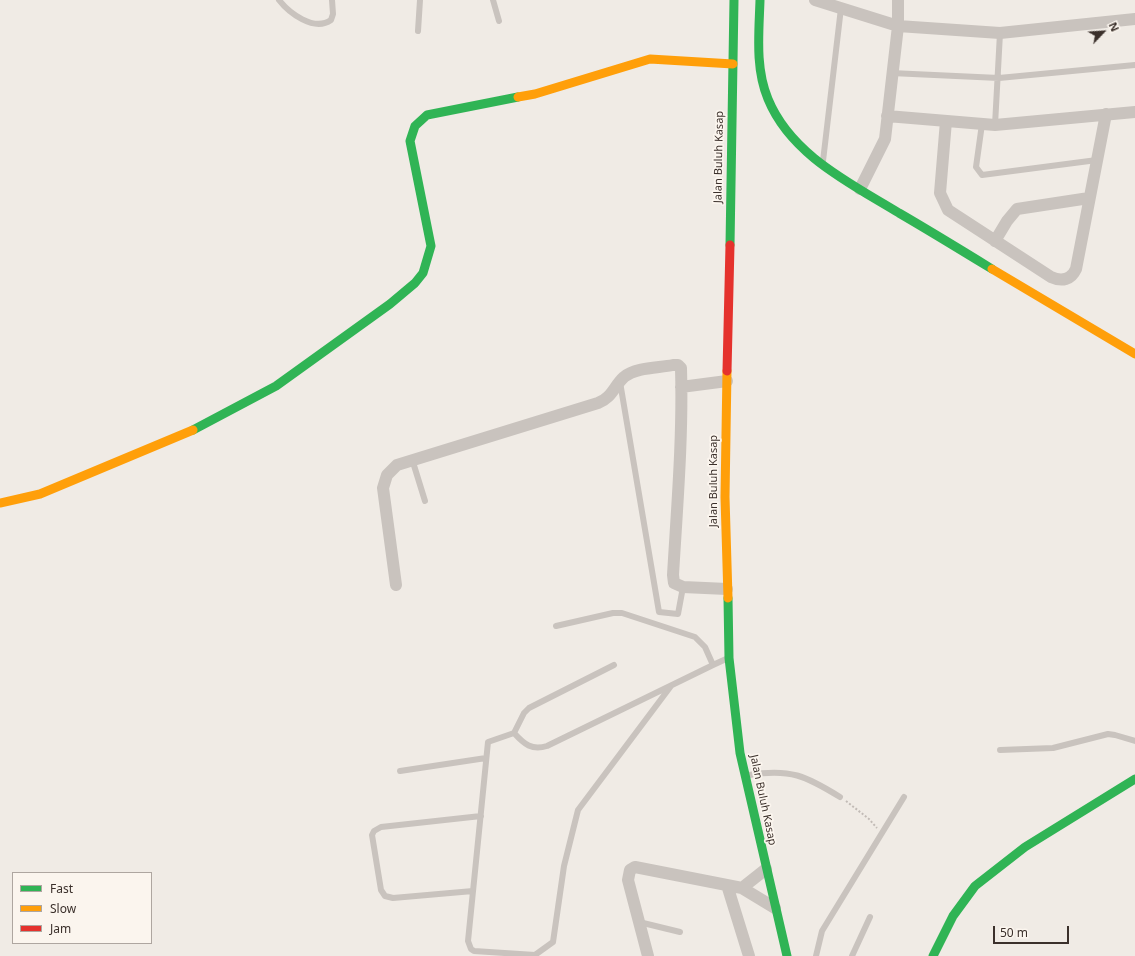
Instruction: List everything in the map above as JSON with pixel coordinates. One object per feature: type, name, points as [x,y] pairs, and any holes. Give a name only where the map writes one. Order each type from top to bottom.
[{"type":"main road","name":"Jalan Buluh Kasap","points":[[734,0],[725,497],[729,658],[740,753],[787,956]]},
{"type":"main road","points":[[760,0],[758,51],[760,73],[765,93],[774,113],[808,154],[822,165],[860,189],[1135,354]]},
{"type":"main road","points":[[0,503],[40,494],[194,430],[276,386],[390,304],[415,283],[423,273],[431,246],[410,141],[415,126],[427,115],[535,94],[650,59],[733,64]]},
{"type":"main road","points":[[933,956],[953,916],[975,886],[1024,847],[1135,779]]},
{"type":"street","points":[[815,0],[843,6],[898,26],[1000,33],[1135,19]]},
{"type":"street","points":[[860,189],[884,141],[891,73],[898,26],[898,0]]},
{"type":"street","points":[[887,116],[995,125],[1135,112]]},
{"type":"street","points":[[946,121],[941,183],[942,200],[951,214],[1057,280],[1070,278],[1076,269],[1106,114]]},
{"type":"street","points":[[995,241],[1007,221],[1017,209],[1089,198]]},
{"type":"street","points":[[396,585],[383,488],[384,481],[392,469],[397,465],[412,459],[598,403],[610,396],[620,382],[633,372],[678,366],[681,368],[682,386],[679,483],[672,576],[674,583],[683,587],[727,589]]},
{"type":"street","points":[[682,386],[727,381]]},
{"type":"street","points":[[648,956],[628,880],[630,870],[635,867],[742,888],[775,908]]},
{"type":"street","points":[[742,888],[766,869]]},
{"type":"street","points":[[726,885],[749,956]]},
{"type":"lane","points":[[279,0],[288,11],[311,23],[326,23],[331,20],[333,14],[332,0]]},
{"type":"lane","points":[[418,31],[420,0]]},
{"type":"lane","points":[[493,0],[499,20]]},
{"type":"lane","points":[[822,165],[843,6]]},
{"type":"lane","points":[[995,125],[999,78],[1000,33]]},
{"type":"lane","points":[[891,73],[999,78],[1135,65]]},
{"type":"lane","points":[[982,124],[976,167],[982,175],[1097,160]]},
{"type":"lane","points":[[620,382],[659,612],[678,614],[683,587]]},
{"type":"lane","points":[[412,459],[425,501]]},
{"type":"lane","points":[[556,626],[613,613],[622,613],[695,637],[703,644],[713,665]]},
{"type":"lane","points":[[514,733],[525,744],[531,747],[542,747],[729,658]]},
{"type":"lane","points":[[614,665],[529,708],[524,713],[514,733],[488,742],[468,941],[474,952],[535,955],[551,944],[555,937],[564,866],[578,810],[671,686]]},
{"type":"lane","points":[[1000,750],[1055,748],[1108,734],[1135,741]]},
{"type":"lane","points":[[400,771],[486,758]]},
{"type":"lane","points":[[746,775],[766,772],[783,772],[805,778],[840,797]]},
{"type":"lane","points":[[816,956],[822,930],[904,797]]},
{"type":"lane","points":[[473,891],[393,898],[385,896],[381,890],[372,835],[374,831],[381,827],[481,816]]},
{"type":"lane","points":[[852,956],[870,917]]},
{"type":"lane","points":[[639,922],[680,932]]},
{"type":"path","points":[[840,797],[869,819],[882,833]]},
{"type":"traffic: fast","points":[[730,245],[734,0]]},
{"type":"traffic: fast","points":[[760,0],[759,63],[761,75],[768,99],[778,119],[791,136],[807,152],[842,179],[992,269]]},
{"type":"traffic: fast","points":[[193,430],[276,386],[390,304],[415,283],[423,273],[431,246],[410,141],[415,126],[427,115],[518,97]]},
{"type":"traffic: fast","points":[[728,598],[729,658],[740,753],[787,956]]},
{"type":"traffic: fast","points":[[933,956],[953,916],[975,886],[1025,847],[1135,779]]},
{"type":"traffic: slow","points":[[518,97],[535,94],[650,59],[733,64]]},
{"type":"traffic: slow","points":[[992,269],[1135,354]]},
{"type":"traffic: slow","points":[[727,371],[725,497],[728,598]]},
{"type":"traffic: slow","points":[[0,503],[40,494],[193,430]]},
{"type":"traffic: jam","points":[[727,371],[730,245]]}]
